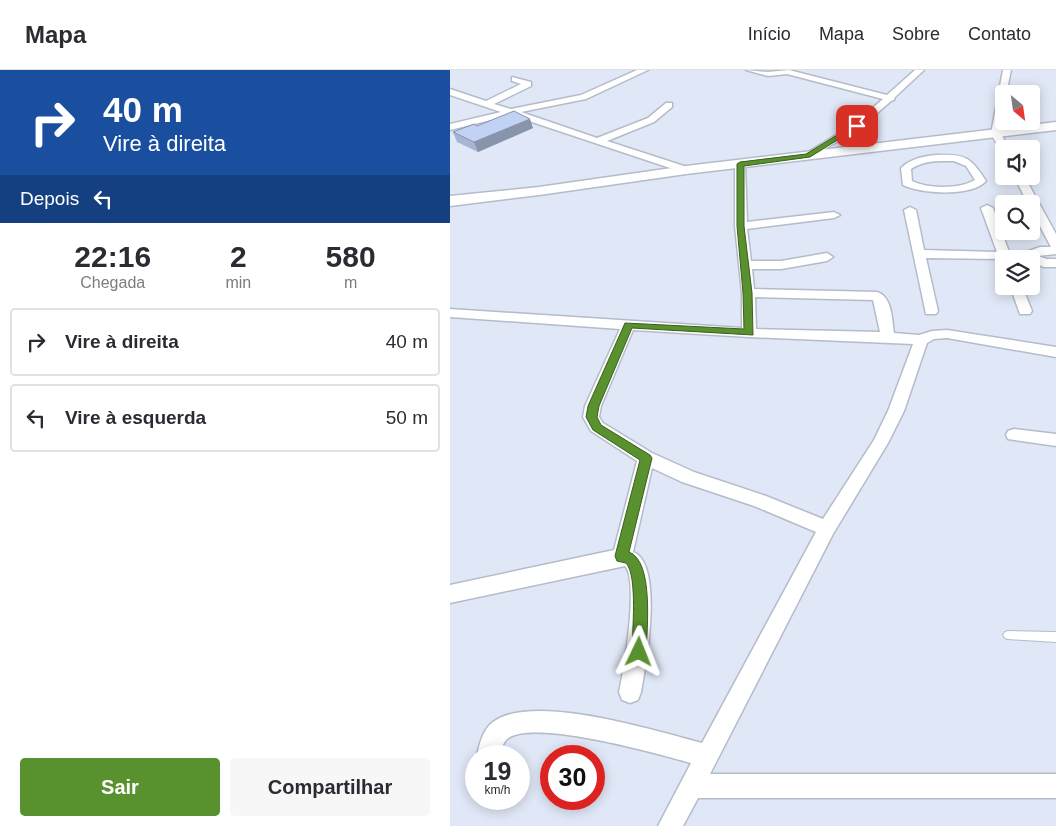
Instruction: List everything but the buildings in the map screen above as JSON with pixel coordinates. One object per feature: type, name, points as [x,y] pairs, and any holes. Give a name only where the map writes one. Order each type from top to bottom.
[{"type":"main road","points":[[450,201],[539,191],[686,170],[1056,126]]},
{"type":"street","points":[[450,127],[511,111],[586,97],[644,70]]},
{"type":"street","points":[[750,70],[768,74],[787,72],[891,98]]},
{"type":"street","points":[[808,156],[857,126],[891,98],[920,70]]},
{"type":"street","points":[[999,140],[996,134],[1002,88],[1007,70]]},
{"type":"street","points":[[487,104],[528,84],[515,79]]},
{"type":"street","points":[[450,92],[686,170]]},
{"type":"street","points":[[597,141],[652,120],[669,105]]},
{"type":"street","points":[[918,142],[932,159],[963,160],[970,164],[981,181],[970,187],[930,189],[911,186],[907,183],[906,168],[911,164],[932,159]]},
{"type":"street","points":[[740,164],[740,226],[748,293],[749,333]]},
{"type":"street","points":[[1024,185],[1056,245]]},
{"type":"street","points":[[987,208],[1002,250]]},
{"type":"street","points":[[910,210],[931,311]]},
{"type":"street","points":[[740,226],[834,215]]},
{"type":"street","points":[[1040,252],[1056,250]]},
{"type":"street","points":[[919,254],[995,257]]},
{"type":"street","points":[[745,265],[781,265],[827,257]]},
{"type":"street","points":[[1040,261],[1056,263]]},
{"type":"street","points":[[748,293],[878,296],[881,300],[888,337]]},
{"type":"street","points":[[1019,295],[1025,311]]},
{"type":"street","points":[[450,313],[749,333],[888,337],[921,340],[932,335],[947,334],[1056,352]]},
{"type":"street","points":[[628,325],[594,406],[591,417],[596,427],[646,458],[688,477],[760,501],[827,529]]},
{"type":"street","points":[[670,826],[827,529],[888,427],[900,402],[921,340]]},
{"type":"street","points":[[1014,435],[1056,440]]},
{"type":"street","points":[[622,556],[646,458]]},
{"type":"street","points":[[450,594],[622,556],[630,558],[638,572],[640,606],[639,652],[630,692]]},
{"type":"street","points":[[490,745],[502,728],[514,724],[532,722],[560,723],[639,738],[707,756]]},
{"type":"street","points":[[690,786],[1056,786]]},
{"type":"lane","points":[[1008,635],[1056,637]]},
{"type":"route","points":[[639,652],[640,606],[638,572],[630,558],[622,556],[646,458],[596,427],[591,417],[594,406],[628,325],[749,333],[748,293],[740,226],[740,164],[808,156],[857,126]]}]
